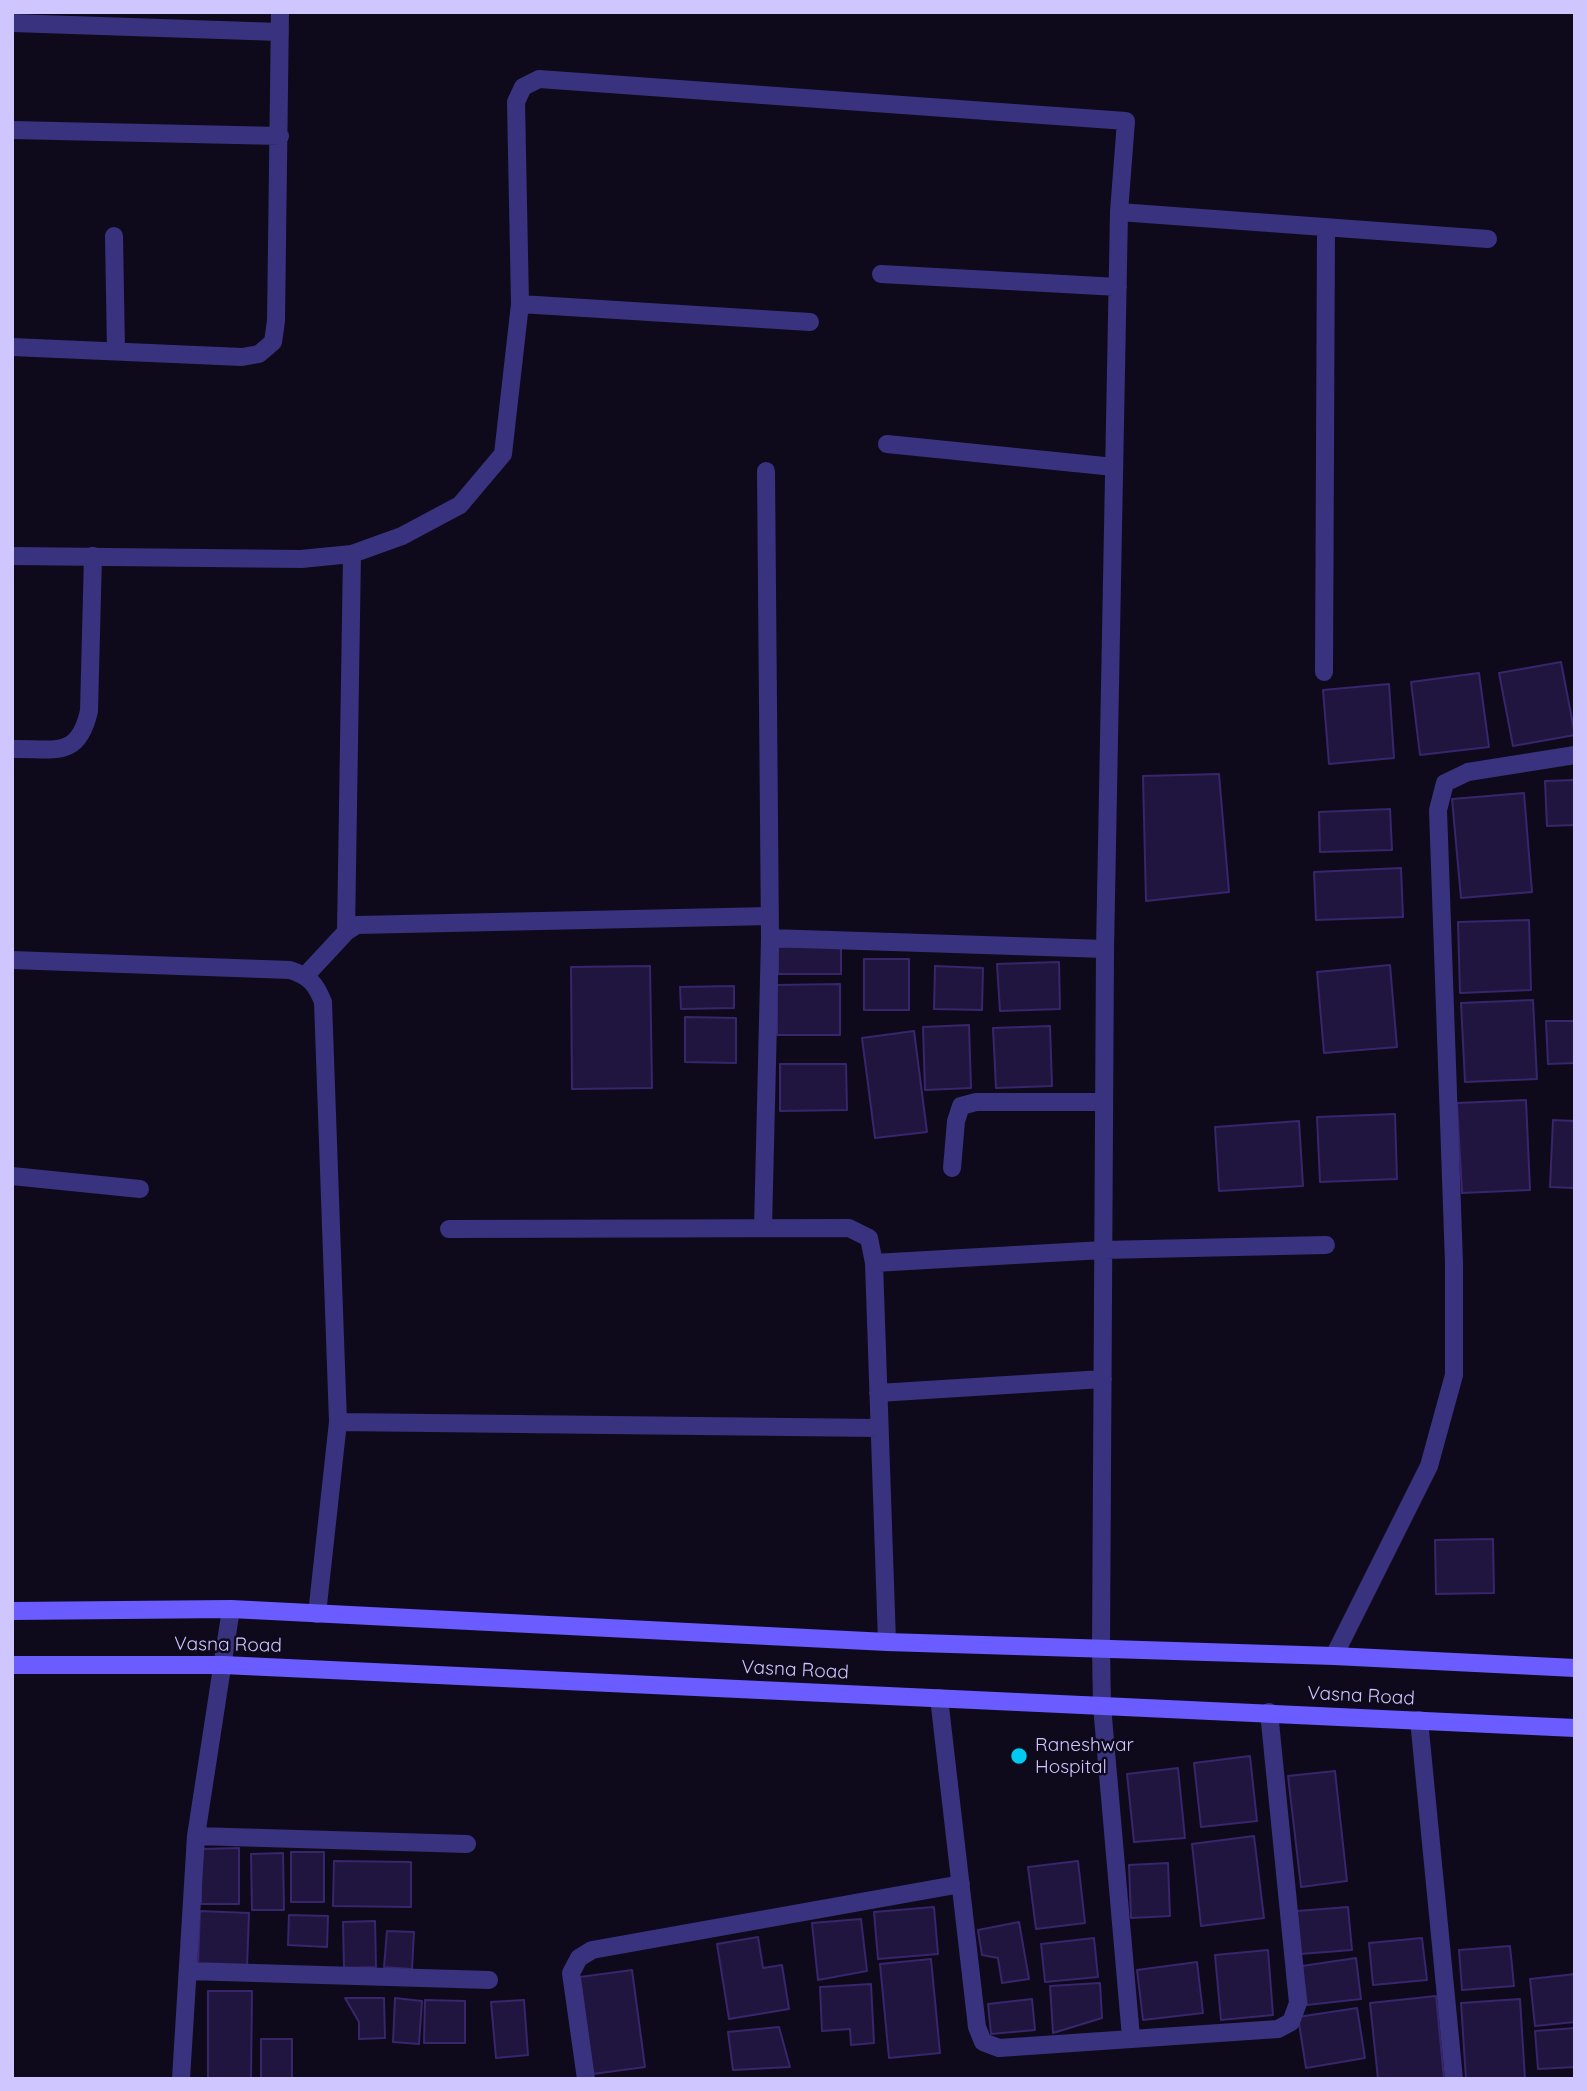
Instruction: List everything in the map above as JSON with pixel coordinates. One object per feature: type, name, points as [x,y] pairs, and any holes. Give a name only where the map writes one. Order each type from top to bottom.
[{"type":"main road","name":"Vasna Road","points":[[12,1611],[231,1609],[887,1642],[1334,1656],[1575,1668]]},
{"type":"main road","name":"Vasna Road","points":[[12,1665],[223,1665],[1575,1728]]},
{"type":"street","points":[[12,346],[242,357],[259,354],[273,342],[280,136],[280,12]]},
{"type":"street","points":[[12,23],[279,32]]},
{"type":"street","points":[[12,556],[301,559],[352,554],[402,536],[460,505],[503,454],[520,304],[516,102],[523,87],[539,79],[1126,121],[1119,212],[1105,949],[1101,1648],[1102,1706],[1131,2037]]},
{"type":"street","points":[[12,130],[280,136]]},
{"type":"street","points":[[1119,212],[1488,239]]},
{"type":"street","points":[[1324,672],[1326,228]]},
{"type":"street","points":[[114,236],[116,351]]},
{"type":"street","points":[[881,274],[1118,288]]},
{"type":"street","points":[[520,304],[810,322]]},
{"type":"street","points":[[887,444],[1114,467]]},
{"type":"street","points":[[763,1227],[770,938],[766,471]]},
{"type":"street","points":[[346,932],[352,554]]},
{"type":"street","points":[[12,749],[68,748],[79,741],[85,727],[89,711],[93,556]]},
{"type":"street","points":[[1334,1656],[1429,1466],[1454,1375],[1454,1263],[1438,810],[1444,783],[1468,772],[1575,755]]},
{"type":"street","points":[[306,975],[346,932],[357,925],[770,916]]},
{"type":"street","points":[[770,938],[1105,949]]},
{"type":"street","points":[[12,960],[290,970],[306,975],[317,986],[323,1002],[338,1422],[317,1614]]},
{"type":"street","points":[[952,1168],[956,1121],[961,1106],[976,1102],[1104,1102]]},
{"type":"street","points":[[12,1176],[140,1189]]},
{"type":"street","points":[[449,1229],[849,1228],[869,1238],[874,1263],[887,1642]]},
{"type":"street","points":[[874,1263],[1103,1250],[1326,1245]]},
{"type":"street","points":[[878,1392],[1102,1379]]},
{"type":"street","points":[[338,1422],[879,1428]]},
{"type":"street","points":[[181,2079],[196,1836],[231,1609]]},
{"type":"street","points":[[939,1698],[976,2027],[983,2042],[999,2048],[1278,2029],[1291,2022],[1298,2003],[1269,1712]]},
{"type":"street","points":[[1419,1720],[1454,2079]]},
{"type":"street","points":[[196,1836],[467,1844]]},
{"type":"street","points":[[586,2079],[571,1973],[579,1958],[592,1950],[961,1884]]},
{"type":"street","points":[[188,1971],[489,1980]]},
{"type":"building","points":[[1561,662],[1575,735],[1513,746],[1499,673]]},
{"type":"building","points":[[1479,673],[1489,747],[1420,755],[1411,682]]},
{"type":"building","points":[[1389,684],[1394,758],[1329,764],[1323,690]]},
{"type":"building","points":[[1219,774],[1229,892],[1146,901],[1143,776]]},
{"type":"building","points":[[1575,780],[1575,825],[1547,826],[1545,781]]},
{"type":"building","points":[[1524,793],[1532,892],[1461,898],[1452,799]]},
{"type":"building","points":[[1390,809],[1392,850],[1320,852],[1319,812]]},
{"type":"building","points":[[1401,868],[1403,917],[1316,920],[1314,872]]},
{"type":"building","points":[[1529,920],[1531,990],[1460,993],[1458,922]]},
{"type":"building","points":[[778,947],[841,947],[841,974],[778,974]]},
{"type":"building","points":[[864,959],[909,959],[909,1010],[864,1010]]},
{"type":"building","points":[[1059,962],[1060,1009],[1000,1011],[997,964]]},
{"type":"building","points":[[1390,965],[1397,1047],[1324,1053],[1317,972]]},
{"type":"building","points":[[650,966],[652,1088],[572,1089],[571,967]]},
{"type":"building","points":[[935,966],[983,968],[982,1010],[934,1009]]},
{"type":"building","points":[[840,984],[840,1035],[777,1035],[777,985]]},
{"type":"building","points":[[734,986],[734,1008],[681,1009],[680,987]]},
{"type":"building","points":[[1533,1000],[1537,1079],[1465,1082],[1461,1003]]},
{"type":"building","points":[[685,1017],[736,1018],[736,1063],[685,1062]]},
{"type":"building","points":[[1546,1021],[1575,1021],[1575,1063],[1548,1064]]},
{"type":"building","points":[[969,1025],[971,1088],[925,1090],[923,1027]]},
{"type":"building","points":[[1050,1026],[1052,1086],[996,1088],[993,1028]]},
{"type":"building","points":[[914,1031],[927,1132],[875,1138],[862,1038]]},
{"type":"building","points":[[780,1064],[846,1064],[847,1110],[780,1111]]},
{"type":"building","points":[[1526,1100],[1530,1190],[1462,1193],[1457,1103]]},
{"type":"building","points":[[1395,1114],[1397,1179],[1320,1182],[1317,1117]]},
{"type":"building","points":[[1553,1120],[1575,1121],[1575,1188],[1550,1187]]},
{"type":"building","points":[[1299,1121],[1303,1186],[1219,1191],[1215,1127]]},
{"type":"building","points":[[1493,1539],[1494,1593],[1436,1594],[1435,1540]]},
{"type":"building","points":[[1250,1756],[1257,1821],[1201,1827],[1194,1763]]},
{"type":"building","points":[[1178,1768],[1185,1838],[1134,1842],[1127,1774]]},
{"type":"building","points":[[1335,1771],[1347,1881],[1301,1887],[1288,1776]]},
{"type":"building","points":[[1254,1836],[1264,1918],[1201,1926],[1192,1844]]},
{"type":"building","points":[[239,1848],[239,1904],[201,1904],[201,1849]]},
{"type":"building","points":[[291,1852],[324,1852],[324,1902],[291,1902]]},
{"type":"building","points":[[283,1853],[284,1910],[252,1910],[251,1854]]},
{"type":"building","points":[[334,1861],[411,1862],[411,1907],[333,1906]]},
{"type":"building","points":[[1078,1861],[1085,1923],[1036,1929],[1028,1867]]},
{"type":"building","points":[[1168,1863],[1170,1916],[1131,1918],[1129,1865]]},
{"type":"building","points":[[934,1907],[938,1954],[878,1959],[874,1912]]},
{"type":"building","points":[[1348,1907],[1352,1950],[1300,1954],[1297,1911]]},
{"type":"building","points":[[200,1911],[249,1913],[247,1967],[198,1965]]},
{"type":"building","points":[[289,1915],[328,1916],[327,1947],[288,1945]]},
{"type":"building","points":[[861,1919],[867,1971],[818,1980],[812,1923]]},
{"type":"building","points":[[375,1921],[376,1967],[344,1968],[343,1922]]},
{"type":"building","points":[[1019,1922],[1029,1979],[1002,1983],[998,1958],[982,1955],[978,1930]]},
{"type":"building","points":[[387,1931],[414,1932],[412,1969],[384,1967]]},
{"type":"building","points":[[758,1937],[763,1968],[782,1965],[789,2009],[729,2019],[717,1944]]},
{"type":"building","points":[[1094,1938],[1098,1977],[1045,1982],[1041,1944]]},
{"type":"building","points":[[1422,1938],[1427,1980],[1373,1985],[1369,1943]]},
{"type":"building","points":[[1510,1946],[1514,1986],[1462,1990],[1459,1950]]},
{"type":"building","points":[[1268,1950],[1273,2015],[1221,2020],[1215,1955]]},
{"type":"building","points":[[1356,1958],[1361,1999],[1307,2005],[1302,1966]]},
{"type":"building","points":[[931,1959],[940,2053],[889,2058],[880,1964]]},
{"type":"building","points":[[1197,1962],[1203,2013],[1143,2020],[1137,1970]]},
{"type":"building","points":[[632,1970],[645,2067],[593,2074],[580,1977]]},
{"type":"building","points":[[1575,1974],[1575,2022],[1535,2026],[1530,1979]]},
{"type":"building","points":[[1100,1983],[1102,2018],[1053,2033],[1050,1986]]},
{"type":"building","points":[[871,1984],[874,2043],[851,2045],[850,2029],[822,2031],[820,1987]]},
{"type":"building","points":[[208,1991],[252,1991],[251,2079],[208,2079]]},
{"type":"building","points":[[1436,1996],[1444,2079],[1378,2079],[1370,2003]]},
{"type":"building","points":[[345,1998],[384,1998],[385,2038],[359,2039],[359,2022]]},
{"type":"building","points":[[395,1998],[422,2001],[419,2044],[393,2042]]},
{"type":"building","points":[[1032,1999],[1035,2030],[991,2034],[988,2004]]},
{"type":"building","points":[[1520,1999],[1525,2079],[1466,2079],[1461,2003]]},
{"type":"building","points":[[425,2000],[465,2001],[465,2043],[424,2043]]},
{"type":"building","points":[[524,2000],[528,2055],[496,2058],[491,2002]]},
{"type":"building","points":[[1357,2008],[1365,2058],[1306,2068],[1298,2017]]},
{"type":"building","points":[[779,2027],[790,2067],[733,2070],[728,2032]]},
{"type":"building","points":[[1575,2028],[1575,2067],[1538,2069],[1535,2031]]},
{"type":"building","points":[[261,2039],[292,2039],[292,2079],[261,2079]]},
{"type":"place","name":"Raneshwar Hospital","points":[[1019,1756]]}]
